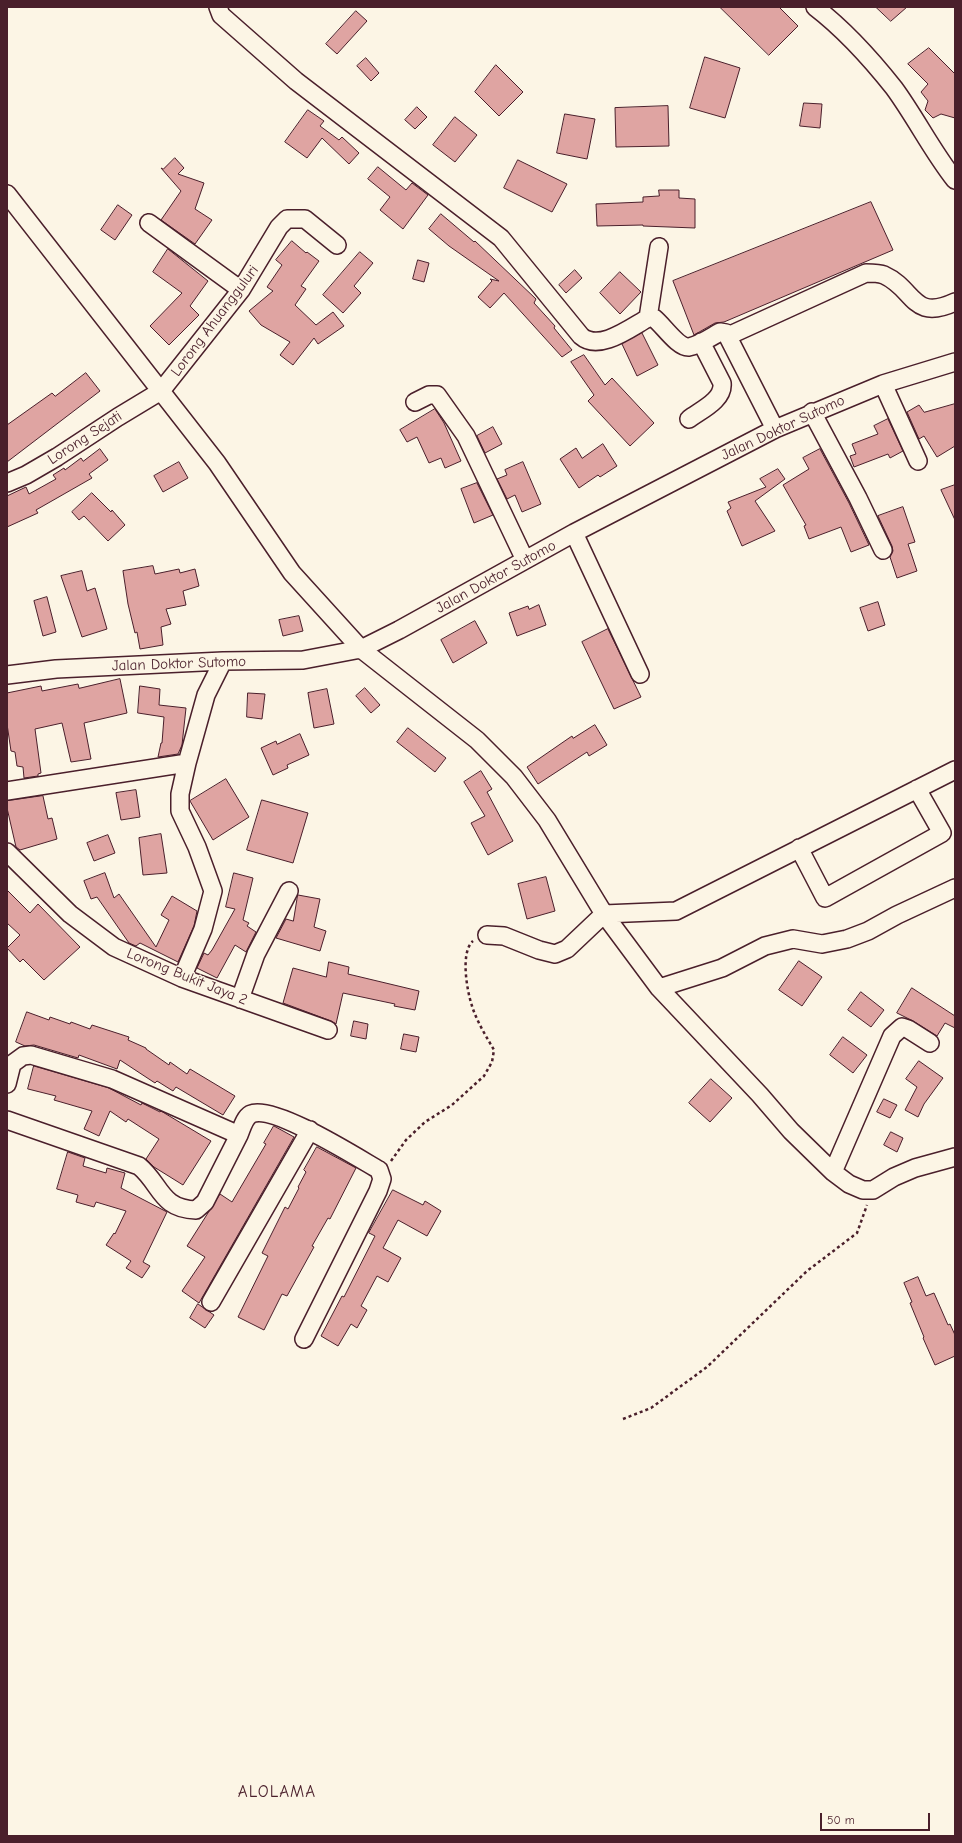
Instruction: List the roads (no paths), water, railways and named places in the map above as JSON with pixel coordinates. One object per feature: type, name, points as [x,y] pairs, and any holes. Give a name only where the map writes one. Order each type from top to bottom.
[{"type":"street","points":[[218,7],[221,15],[296,81],[501,238],[586,342],[594,343],[605,341],[648,318],[654,318],[679,343],[690,347],[724,331],[728,336],[775,429]]},
{"type":"street","points":[[815,7],[833,20],[894,88],[943,166],[955,180]]},
{"type":"street","points":[[7,194],[217,463],[292,573],[361,648],[477,740],[514,777],[547,820],[604,914],[659,988],[760,1095],[791,1131],[833,1172],[849,1184],[863,1190],[873,1190],[894,1177],[915,1168],[955,1157]]},
{"type":"street","name":"Lorong Ahuangguluri","points":[[161,391],[241,290],[279,228],[287,219],[306,219],[337,245]]},
{"type":"street","points":[[149,223],[241,290]]},
{"type":"street","points":[[648,318],[659,248]]},
{"type":"street","points":[[728,336],[866,273],[883,274],[896,282],[917,304],[933,309],[955,302]]},
{"type":"street","points":[[689,419],[720,396],[723,391],[722,383],[701,342]]},
{"type":"street","name":"Jalan Doktor Sutomo","points":[[7,675],[56,669],[223,661],[303,660],[361,648],[406,626],[574,533],[775,429],[812,412],[883,384],[955,362]]},
{"type":"street","points":[[883,384],[918,461]]},
{"type":"street","name":"Lorong Sejati","points":[[7,483],[26,475],[51,461],[161,391]]},
{"type":"street","points":[[415,402],[429,396],[437,395],[466,436],[525,560]]},
{"type":"street","points":[[812,412],[858,498],[883,550]]},
{"type":"street","points":[[574,533],[640,674]]},
{"type":"street","points":[[182,978],[203,929],[213,891],[197,847],[180,811],[180,794],[206,695],[223,661]]},
{"type":"street","points":[[7,791],[187,763]]},
{"type":"street","points":[[488,935],[504,936],[539,950],[555,954],[567,949],[604,914],[676,910],[955,770]]},
{"type":"street","points":[[799,848],[824,898],[942,834],[917,789]]},
{"type":"street","name":"Lorong Bukit Jaya 2","points":[[7,852],[70,914],[114,947],[182,978],[328,1030]]},
{"type":"street","points":[[659,988],[722,968],[764,946],[793,939],[822,944],[847,939],[868,931],[896,915],[955,888]]},
{"type":"street","points":[[240,998],[256,954],[289,891]]},
{"type":"street","points":[[833,1172],[892,1036],[902,1027],[908,1029],[930,1043]]},
{"type":"street","points":[[7,1084],[12,1064],[23,1056],[31,1055],[112,1079],[236,1140]]},
{"type":"street","points":[[7,1120],[139,1166],[149,1175],[159,1192],[171,1203],[183,1210],[196,1210],[205,1202],[246,1118],[252,1114],[268,1116],[310,1130],[379,1170],[382,1179],[378,1192],[304,1339]]},
{"type":"street","points":[[212,1302],[310,1130]]},
{"type":"district","name":"ALOLAMA","points":[[277,1792]]}]
